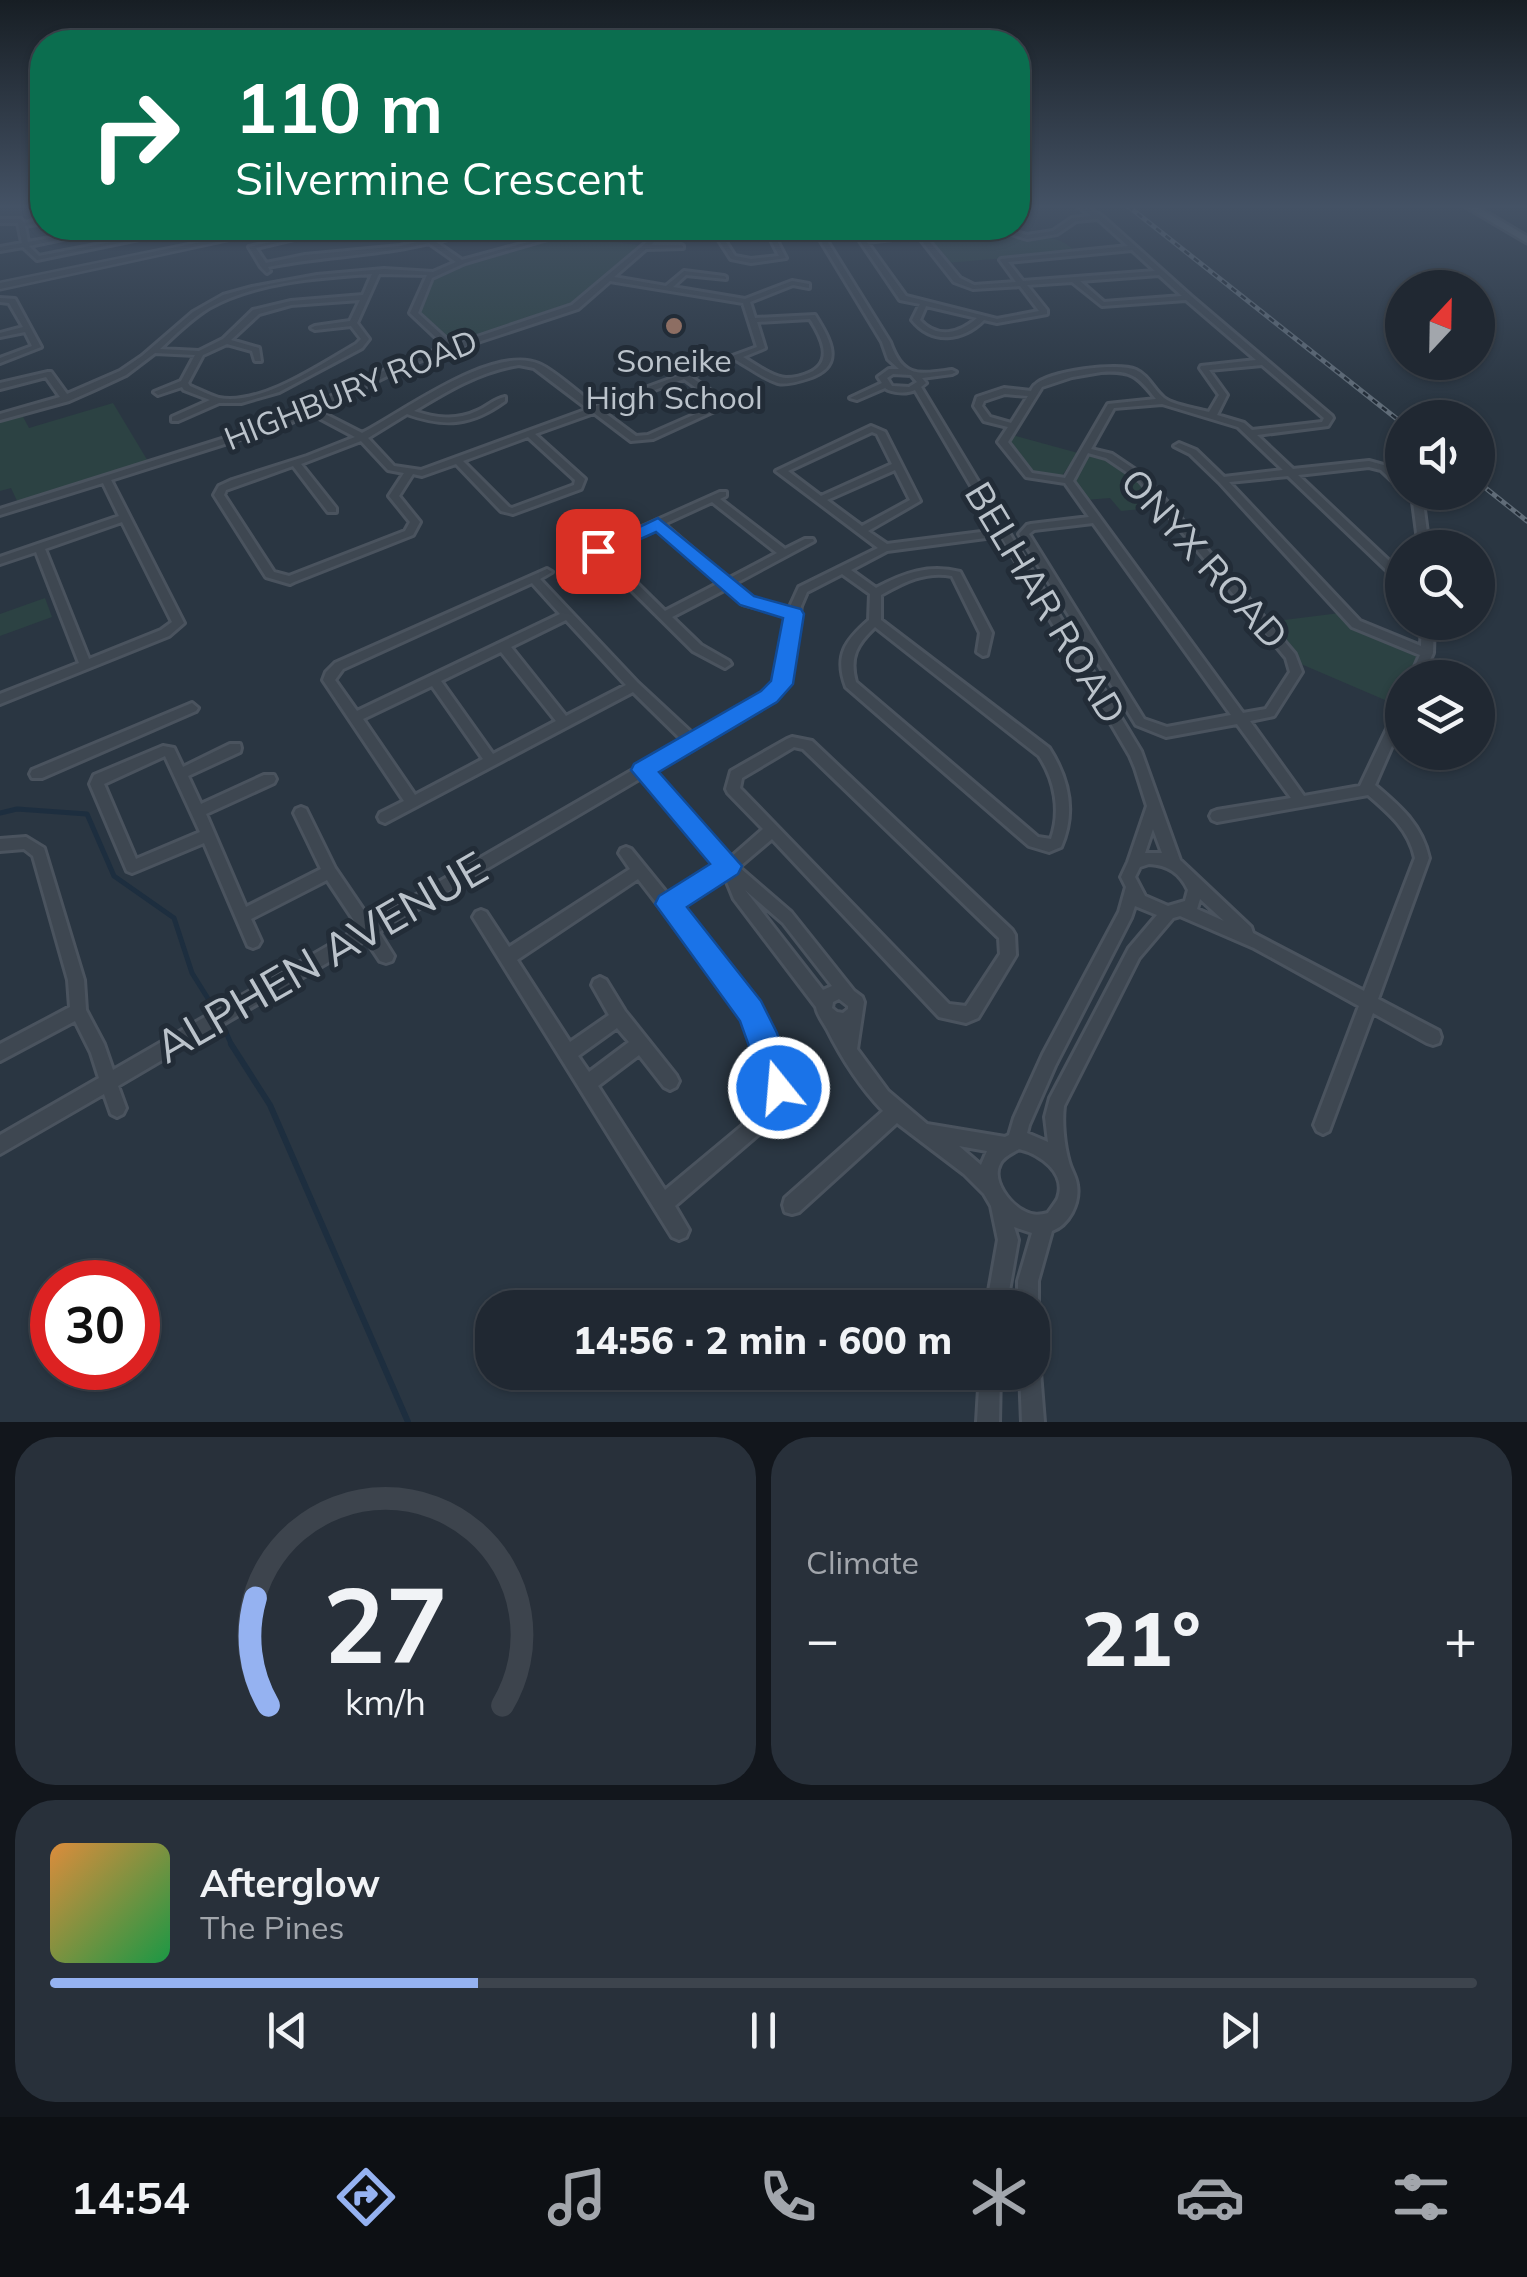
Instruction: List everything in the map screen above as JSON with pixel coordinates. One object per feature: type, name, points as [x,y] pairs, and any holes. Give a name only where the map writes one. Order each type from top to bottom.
[{"type":"street","points":[[0,286],[65,272]]},
{"type":"street","points":[[268,272],[276,282]]},
{"type":"street","points":[[0,417],[66,399],[117,376],[218,300],[276,282],[436,272]]},
{"type":"street","name":"HIGHBURY ROAD","points":[[0,512],[313,411],[402,364],[575,307],[618,272]]},
{"type":"street","points":[[844,272],[880,331],[892,359],[919,376],[952,372]]},
{"type":"street","points":[[885,272],[900,295],[922,305],[1000,322],[1042,314],[1012,272]]},
{"type":"street","points":[[953,272],[962,283],[986,288],[1162,273],[1329,421],[1251,433]]},
{"type":"street","points":[[668,288],[684,273],[724,278]]},
{"type":"street","points":[[352,322],[376,274]]},
{"type":"street","points":[[432,274],[414,314],[452,347]]},
{"type":"street","points":[[611,279],[746,301],[778,288]]},
{"type":"street","points":[[1074,280],[1095,301],[1105,304],[1188,298]]},
{"type":"street","points":[[153,352],[200,353],[226,341],[256,312],[292,303],[365,297]]},
{"type":"street","points":[[0,300],[12,300],[37,349],[0,361]]},
{"type":"street","points":[[313,411],[362,436],[392,468],[408,473],[432,471],[761,348],[746,301]]},
{"type":"street","points":[[922,305],[916,320],[930,336],[966,330],[982,318]]},
{"type":"street","points":[[738,358],[781,381],[823,367],[830,360],[831,352],[812,317],[752,320]]},
{"type":"street","points":[[315,328],[352,322]]},
{"type":"street","points":[[184,383],[187,388],[217,400],[236,401],[266,392],[362,344],[365,338],[352,322]]},
{"type":"street","points":[[0,335],[26,328]]},
{"type":"street","points":[[226,341],[256,350],[258,359]]},
{"type":"street","points":[[158,392],[184,383],[200,353]]},
{"type":"street","points":[[884,380],[892,359]]},
{"type":"street","points":[[408,473],[394,496],[415,522],[408,533],[281,580],[270,576],[219,495],[228,485],[362,436],[450,385],[524,361],[537,366],[626,436],[640,439],[719,407],[718,400],[686,377]]},
{"type":"street","points":[[1212,416],[1223,397],[1204,368],[1265,362]]},
{"type":"street","points":[[1068,481],[1036,478],[1024,472],[1003,442],[1032,394],[1047,381],[1086,372],[1126,370],[1137,373],[1162,401]]},
{"type":"street","points":[[854,398],[906,371]]},
{"type":"street","points":[[0,386],[48,374],[66,399]]},
{"type":"street","points":[[884,380],[905,391],[918,388],[922,383],[919,376]]},
{"type":"street","name":"BELHAR ROAD","points":[[918,388],[1136,755],[1160,833],[1174,863]]},
{"type":"street","name":"BELHAR ROAD","points":[[905,391],[926,407]]},
{"type":"street","points":[[1010,426],[986,419],[978,406],[980,398],[1004,391],[1032,394]]},
{"type":"street","points":[[406,411],[440,423],[449,422],[502,399]]},
{"type":"street","points":[[175,419],[217,400]]},
{"type":"street","points":[[1068,481],[1113,405],[1162,401],[1238,424],[1251,433],[1385,561]]},
{"type":"street","points":[[862,530],[915,502],[881,432],[872,428],[783,468],[782,474],[885,548]]},
{"type":"street","points":[[459,462],[510,510],[524,510],[578,487],[580,479],[531,435]]},
{"type":"street","points":[[1180,446],[1193,452],[1222,480],[1354,622],[1427,653]]},
{"type":"street","name":"ONYX ROAD","points":[[1086,450],[1112,458],[1143,478],[1294,661],[1296,672],[1272,712],[1242,720]]},
{"type":"street","points":[[295,462],[332,510]]},
{"type":"street","points":[[1222,480],[1374,464],[1385,472]]},
{"type":"street","points":[[820,500],[898,465]]},
{"type":"street","points":[[0,699],[165,634],[180,619],[106,480]]},
{"type":"street","points":[[1068,481],[1302,802]]},
{"type":"street","points":[[581,558],[719,496],[785,554]]},
{"type":"street","points":[[0,561],[124,518]]},
{"type":"street","points":[[1094,520],[1025,530],[1029,547],[1140,722],[1164,732],[1242,720]]},
{"type":"street","points":[[658,524],[756,606],[794,614],[803,590],[885,548],[1002,532]]},
{"type":"street","points":[[664,616],[810,541]]},
{"type":"street","points":[[39,547],[85,664]]},
{"type":"street","points":[[598,551],[698,648],[724,664]]},
{"type":"street","points":[[842,569],[876,593]]},
{"type":"street","points":[[876,593],[908,575],[945,571],[956,574],[986,633],[983,652]]},
{"type":"street","points":[[412,802],[329,680],[333,670],[547,572]]},
{"type":"street","points":[[533,578],[692,742]]},
{"type":"street","points":[[876,593],[876,622]]},
{"type":"street","name":"ALPHEN AVENUE","points":[[0,1145],[769,696],[782,684],[794,614]]},
{"type":"street","points":[[354,718],[567,615]]},
{"type":"street","points":[[876,622],[1044,752],[1058,777],[1062,828],[1056,843],[1049,846],[1034,842],[850,684],[847,679],[851,639],[876,622]]},
{"type":"street","points":[[1424,660],[1427,640]]},
{"type":"street","points":[[504,647],[566,723]]},
{"type":"street","points":[[435,681],[491,761]]},
{"type":"street","points":[[386,817],[634,686]]},
{"type":"street","points":[[37,774],[192,708]]},
{"type":"street","points":[[122,738],[129,765]]},
{"type":"street","points":[[803,744],[1007,934],[1008,954],[980,1005],[966,1015],[945,1011],[772,830],[732,789],[732,781],[784,745],[803,744]]},
{"type":"street","points":[[180,774],[235,748]]},
{"type":"street","points":[[1217,816],[1361,792],[1368,787],[1385,748]]},
{"type":"street","points":[[207,835],[136,868],[128,865],[97,784],[104,776],[167,751],[180,774],[197,812],[207,835],[242,916],[253,941]]},
{"type":"street","points":[[643,770],[728,866],[789,920],[856,1002],[848,1050]]},
{"type":"street","points":[[197,812],[269,780]]},
{"type":"street","points":[[1323,1125],[1422,858],[1420,843],[1408,822],[1368,787]]},
{"type":"street","points":[[1154,804],[1128,877],[1132,890],[1153,910],[1176,912],[1259,944],[1434,1037]]},
{"type":"street","points":[[301,813],[330,872],[386,956]]},
{"type":"street","points":[[669,904],[728,866],[772,830]]},
{"type":"street","points":[[0,844],[26,843],[38,852],[76,980],[78,1011],[98,1050],[116,1108]]},
{"type":"street","points":[[626,853],[637,872],[669,904],[751,1011],[779,1088],[770,1114],[664,1203]]},
{"type":"street","points":[[1135,863],[1149,858],[1174,863],[1259,944]]},
{"type":"street","points":[[728,866],[739,894],[896,1112],[968,1162],[1016,1220],[1044,1224],[1057,1218],[1066,1205],[1068,1190],[1060,1162],[1056,1104],[1134,953],[1195,899],[1192,881]]},
{"type":"street","points":[[242,916],[330,872]]},
{"type":"street","points":[[506,958],[637,872]]},
{"type":"street","points":[[999,1290],[1008,1240],[988,1171],[992,1156],[1010,1142],[1020,1124],[1126,913],[1132,890]]},
{"type":"street","points":[[482,917],[679,1230]]},
{"type":"street","points":[[600,985],[670,1081]]},
{"type":"street","points":[[826,1010],[834,990],[847,992]]},
{"type":"street","points":[[826,1010],[840,1022],[854,1014]]},
{"type":"street","points":[[0,1054],[78,1011]]},
{"type":"street","points":[[567,1054],[619,1016]]},
{"type":"street","points":[[586,1084],[640,1044]]},
{"type":"street","points":[[792,1205],[896,1112]]},
{"type":"street","points":[[922,1130],[1044,1147],[1060,1162]]},
{"type":"street","points":[[1028,1290],[1044,1224]]},
{"type":"street","points":[[988,1422],[989,1390]]},
{"type":"street","points":[[1031,1390],[1033,1422]]},
{"type":"green space","points":[[613,272],[580,302],[461,342],[448,341],[418,316],[435,275]]},
{"type":"green space","points":[[113,403],[149,463],[19,505],[11,488],[0,491],[0,419],[21,413],[29,428]]},
{"type":"green space","points":[[1009,434],[1078,453],[1061,477],[1030,474],[1006,440]]},
{"type":"green space","points":[[1086,455],[1109,458],[1119,464],[1162,507],[1121,511],[1110,498],[1085,500],[1072,479]]},
{"type":"green space","points":[[45,598],[52,617],[0,636],[0,614]]},
{"type":"green space","points":[[1340,613],[1416,655],[1418,660],[1385,660],[1385,700],[1301,664],[1267,622]]},
{"type":"waterway","points":[[0,813],[17,809],[87,814],[114,876],[174,918],[192,973],[212,1005]]},
{"type":"waterway","points":[[225,1030],[231,1045]]},
{"type":"waterway","points":[[231,1045],[270,1105],[408,1422]]},
{"type":"railway","points":[[1212,272],[1385,410]]},
{"type":"railway","points":[[1495,496],[1527,521]]},
{"type":"place","name":"Soneike High School","points":[[674,326]]},
{"type":"route","points":[[598,551],[658,524],[747,601],[794,614],[782,684],[769,696],[643,770],[728,866],[669,904],[751,1011],[779,1088]]}]
